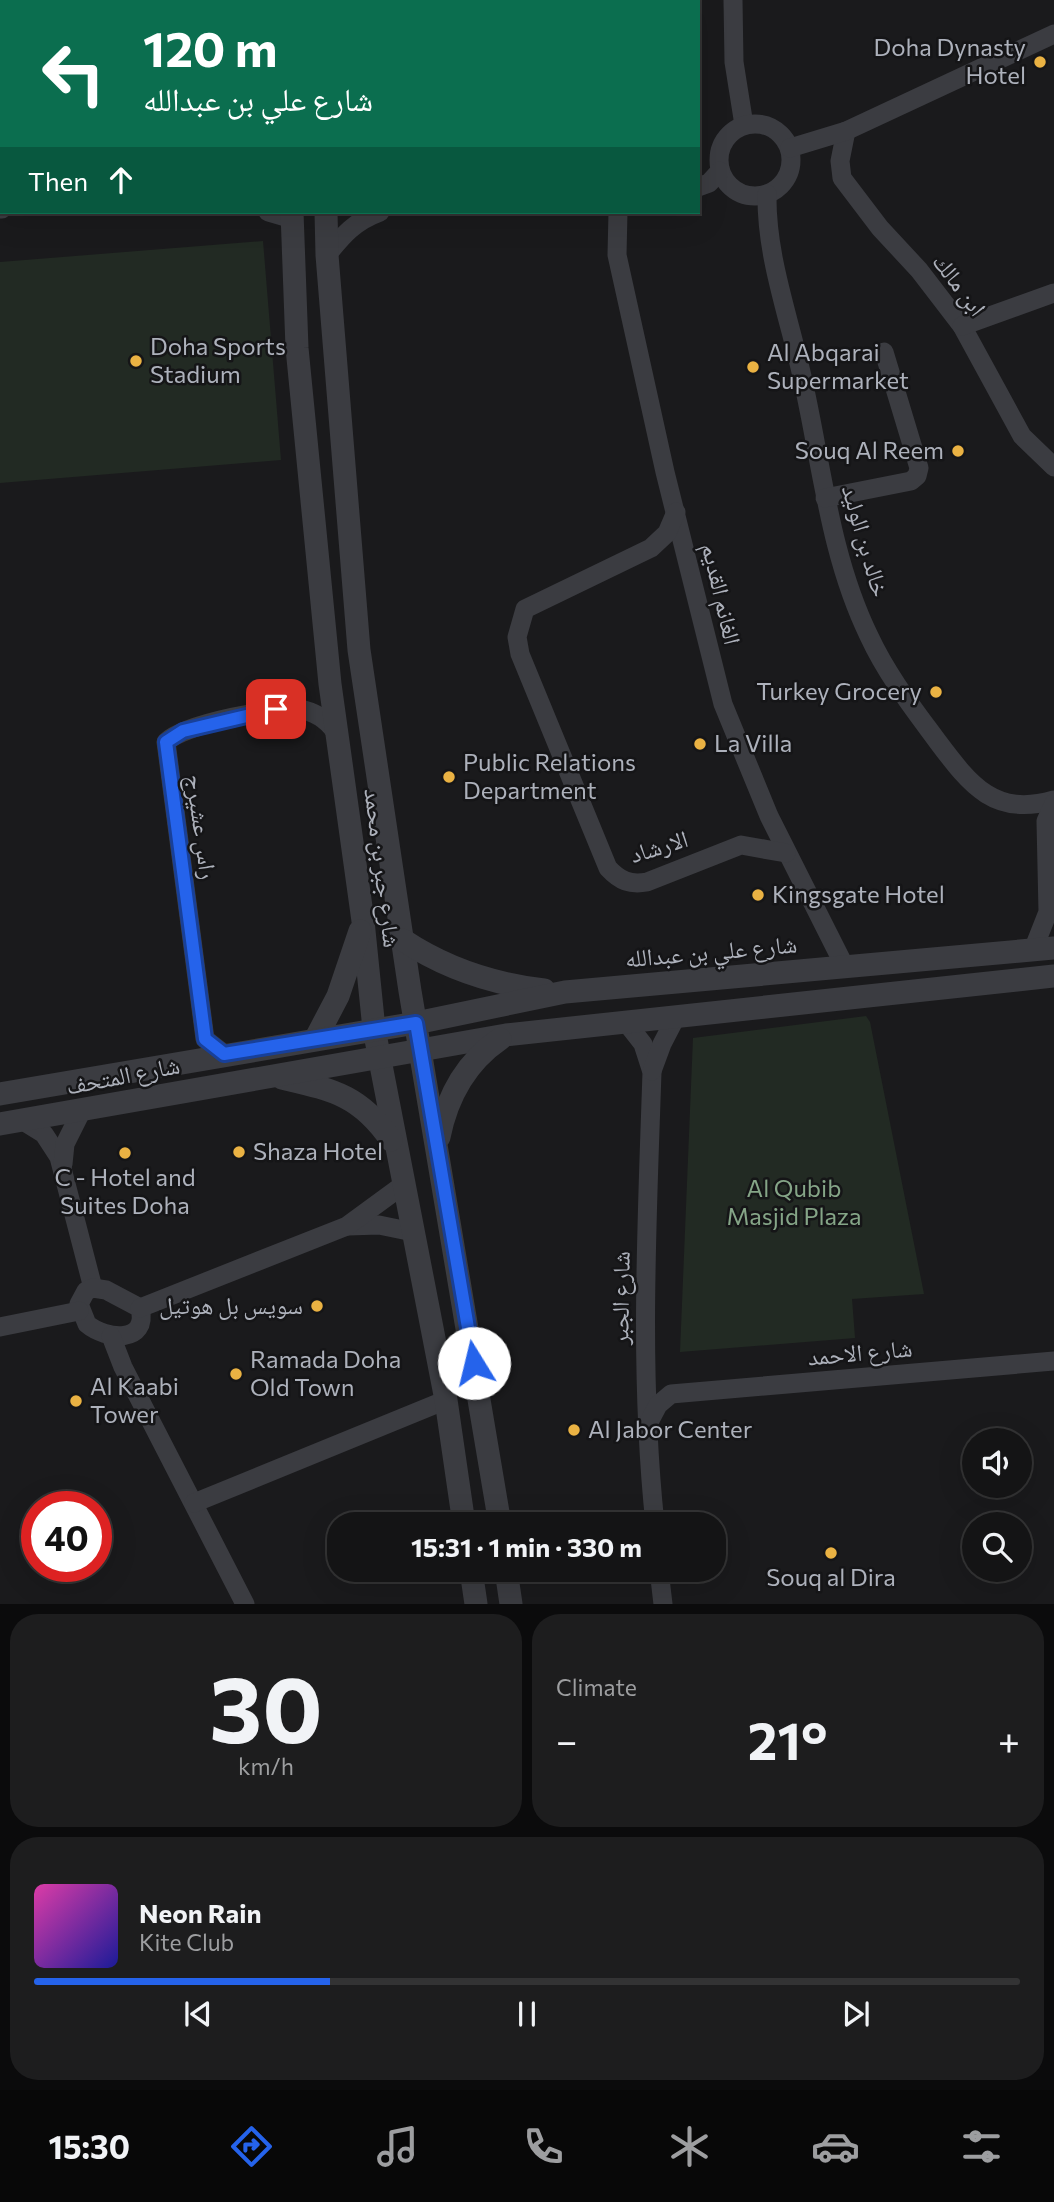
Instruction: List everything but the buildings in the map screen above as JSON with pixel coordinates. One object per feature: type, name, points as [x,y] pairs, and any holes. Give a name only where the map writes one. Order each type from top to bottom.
[{"type":"street","points":[[733,0],[734,62],[744,125]]},
{"type":"street","points":[[790,148],[846,131],[1054,34]]},
{"type":"street","points":[[758,123],[772,127],[783,135],[790,148],[792,162],[789,176],[780,187],[767,194],[753,196],[739,192],[727,184],[720,171],[718,157],[722,143],[731,132],[744,125],[758,123]]},
{"type":"street","name":"ابن مالك","points":[[846,131],[840,161],[842,178],[962,326],[1022,436],[1054,467]]},
{"type":"street","points":[[700,186],[709,183],[720,171]]},
{"type":"street","name":"خالد بن الوليد","points":[[767,194],[769,245],[803,380],[825,498],[840,556],[868,635],[904,697],[975,788],[997,800],[1051,808],[1048,912],[1043,949]]},
{"type":"street","name":"شارع جبر بن محمد","points":[[326,214],[355,621],[421,1052]]},
{"type":"street","points":[[327,255],[346,231],[375,214]]},
{"type":"street","name":"الغانم القديم","points":[[618,214],[617,255],[686,557],[723,704],[786,853],[845,967]]},
{"type":"street","name":"شارع جبر بن محمد","points":[[292,216],[297,348],[338,736],[363,921],[374,1029],[446,1399],[462,1512]]},
{"type":"street","points":[[962,326],[1054,293]]},
{"type":"street","points":[[825,498],[911,481],[917,476],[919,468],[884,352]]},
{"type":"street","points":[[651,548],[667,533],[676,512]]},
{"type":"street","points":[[651,548],[668,548],[686,557]]},
{"type":"street","name":"الارشاد","points":[[651,548],[530,605],[520,620],[517,637],[523,662],[608,868],[616,877],[636,884],[647,882],[741,845]]},
{"type":"street","name":"راس عشيرج","points":[[224,1054],[205,1039],[166,742],[183,731],[291,709],[319,716],[331,724],[338,736]]},
{"type":"street","points":[[767,811],[741,845],[786,853]]},
{"type":"street","points":[[316,1038],[345,977],[363,921]]},
{"type":"street","points":[[403,940],[448,966],[486,979],[525,988],[565,992]]},
{"type":"street","name":"شارع علي بن عبدالله","points":[[374,1029],[565,992],[1043,949]]},
{"type":"street","points":[[498,1512],[421,1052],[506,1035],[1054,976]]},
{"type":"street","name":"شارع الجبر","points":[[654,1512],[645,1363],[652,1072],[676,1017]]},
{"type":"street","name":"شارع الجبر","points":[[625,1021],[643,1044],[652,1072]]},
{"type":"street","name":"شارع المتحف","points":[[0,1094],[374,1029]]},
{"type":"street","points":[[437,1147],[444,1112],[460,1079],[480,1055],[506,1035]]},
{"type":"street","name":"شارع المتحف","points":[[11,1123],[269,1075],[421,1052]]},
{"type":"street","points":[[269,1075],[327,1088],[350,1098],[370,1113],[396,1149]]},
{"type":"street","points":[[64,1169],[65,1144],[82,1110]]},
{"type":"street","points":[[11,1123],[49,1139],[64,1169],[93,1288]]},
{"type":"street","points":[[140,1308],[141,1323],[136,1330],[122,1337],[93,1329],[79,1311],[81,1297],[93,1288],[106,1290],[140,1308],[347,1226],[403,1185]]},
{"type":"street","points":[[347,1226],[379,1225],[413,1232]]},
{"type":"street","points":[[0,1326],[79,1311]]},
{"type":"street","points":[[111,1336],[123,1367],[246,1604]]},
{"type":"street","name":"شارع الاحمد","points":[[671,1394],[1054,1362]]},
{"type":"street","points":[[645,1363],[656,1380],[671,1394],[652,1412],[647,1428]]},
{"type":"street","points":[[194,1503],[446,1399]]},
{"type":"street","points":[[473,1582],[476,1604]]},
{"type":"street","points":[[508,1582],[511,1604]]},
{"type":"street","points":[[660,1582],[663,1604]]},
{"type":"green space","name":"Doha Sports Stadium","points":[[263,241],[281,460],[0,483],[0,262]]},
{"type":"green space","name":"Al Qubib Masjid Plaza","points":[[866,1016],[870,1022],[924,1294],[852,1299],[855,1338],[680,1352],[693,1038]]},
{"type":"place","name":"Doha Dynasty Hotel","points":[[1040,62]]},
{"type":"place","name":"Doha Sports Stadium","points":[[136,361]]},
{"type":"place","name":"Al Abqarai Supermarket","points":[[753,367]]},
{"type":"place","name":"Souq Al Reem","points":[[958,451]]},
{"type":"place","name":"Turkey Grocery","points":[[936,692]]},
{"type":"place","name":"La Villa","points":[[700,744]]},
{"type":"place","name":"Public Relations Department","points":[[449,777]]},
{"type":"place","name":"Kingsgate Hotel","points":[[758,895]]},
{"type":"place","name":"Shaza Hotel","points":[[239,1152]]},
{"type":"place","name":"C - Hotel and Suites Doha","points":[[125,1153]]},
{"type":"place","name":"سويس بل هوتيل","points":[[317,1306]]},
{"type":"place","name":"Ramada Doha Old Town","points":[[236,1374]]},
{"type":"place","name":"Al Kaabi Tower","points":[[76,1401]]},
{"type":"place","name":"Al Jabor Center","points":[[574,1430]]},
{"type":"place","name":"Souq al Dira","points":[[831,1553]]},
{"type":"route","points":[[276,709],[183,731],[166,742],[205,1039],[209,1045],[224,1054],[416,1023],[474,1363]]}]
